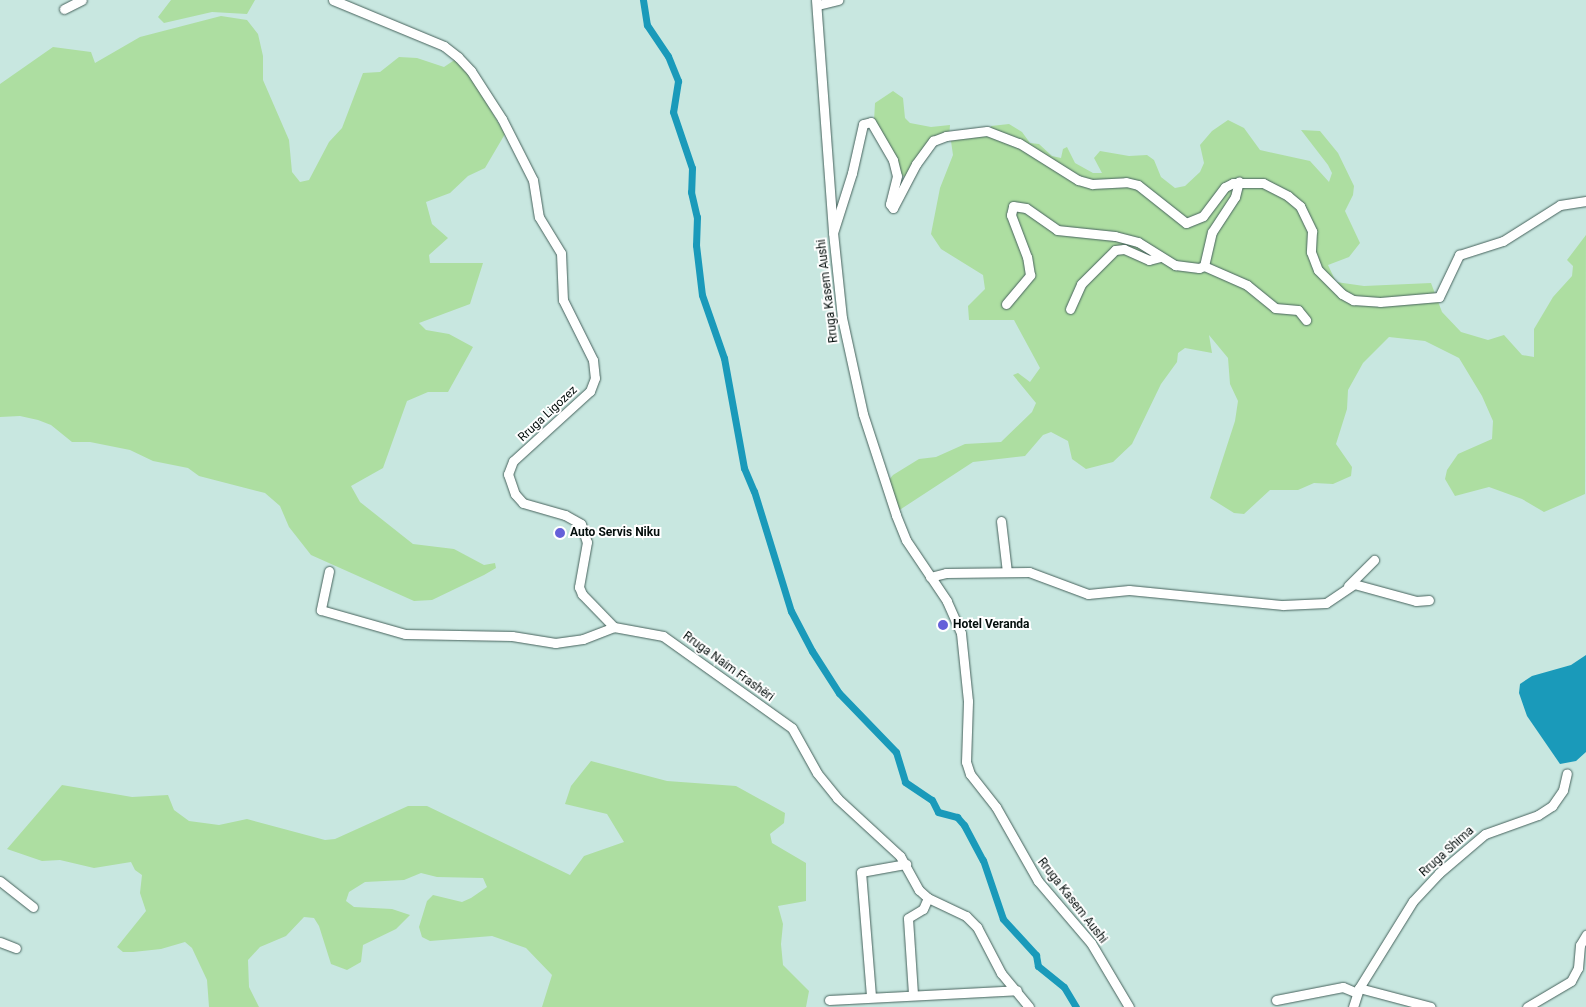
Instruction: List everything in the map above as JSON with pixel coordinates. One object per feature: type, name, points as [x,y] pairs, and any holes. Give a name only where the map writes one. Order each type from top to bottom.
[{"type":"street","points":[[64,9],[82,0]]},
{"type":"street","name":"Rruga Ligozez","points":[[333,0],[444,46],[462,61],[502,119],[533,180],[538,217],[561,253],[563,300],[593,360],[595,378],[590,391],[513,461],[508,474],[514,494],[524,503],[566,515],[581,524],[587,542],[580,587],[582,594],[614,627]]},
{"type":"street","points":[[833,233],[817,2],[838,0]]},
{"type":"street","name":"Rruga Kasem Aushi","points":[[1129,1007],[1091,943],[1038,881],[996,807],[970,774],[966,762],[968,701],[962,639],[947,602],[906,540],[896,516],[863,414],[842,318],[833,233],[865,121],[871,122],[893,160],[897,176],[890,204],[893,208],[916,164],[933,141],[946,136],[987,131],[1019,143],[1078,180],[1092,184],[1126,182],[1138,185],[1186,223],[1203,216],[1225,188],[1239,182]]},
{"type":"street","points":[[1204,266],[1212,232],[1235,197],[1239,182],[1271,186],[1300,206],[1312,231],[1314,262],[1342,294],[1354,300],[1380,302],[1435,298],[1445,290],[1452,264],[1459,255],[1504,241],[1560,205],[1586,201]]},
{"type":"street","points":[[1006,304],[1030,275],[1027,257],[1011,215],[1013,206],[1026,208],[1057,230],[1116,236],[1138,242],[1175,265],[1194,268],[1204,266],[1247,285],[1275,308],[1298,310],[1306,320]]},
{"type":"street","points":[[1070,309],[1081,284],[1115,250],[1124,250],[1149,260],[1160,257]]},
{"type":"street","points":[[1002,521],[1007,572]]},
{"type":"street","points":[[930,577],[946,573],[1029,572],[1088,594],[1129,590],[1283,605],[1326,602],[1348,586],[1374,560]]},
{"type":"street","name":"Rruga Naim Frashëri","points":[[329,572],[321,610],[406,634],[512,636],[555,643],[583,639],[614,627],[660,634],[792,728],[817,773],[837,798],[906,864],[915,885],[928,898],[972,922],[1001,973],[1017,990],[1029,1007]]},
{"type":"street","points":[[1348,586],[1360,585],[1416,601],[1429,600]]},
{"type":"street","name":"Rruga Shima","points":[[1353,1007],[1358,990],[1407,910],[1439,873],[1493,829],[1529,818],[1552,806],[1563,790],[1567,773]]},
{"type":"street","points":[[871,996],[861,872],[906,864]]},
{"type":"street","points":[[0,881],[33,907]]},
{"type":"street","points":[[913,994],[908,918],[923,909],[928,898]]},
{"type":"street","points":[[1527,1007],[1571,981],[1578,968],[1580,945],[1586,935]]},
{"type":"street","points":[[0,942],[16,948]]},
{"type":"street","points":[[1276,1000],[1343,987],[1431,1007]]},
{"type":"street","points":[[829,1000],[913,994],[997,993],[1017,990]]},
{"type":"green space","points":[[171,0],[255,0],[247,14],[212,12],[164,23],[158,17]]},
{"type":"green space","points":[[221,16],[247,20],[258,34],[263,56],[263,80],[289,140],[292,172],[300,182],[309,180],[329,142],[342,128],[363,73],[380,72],[399,57],[417,58],[444,67],[456,59],[473,80],[505,134],[485,168],[468,176],[450,193],[426,202],[432,224],[448,238],[429,255],[430,263],[483,263],[470,304],[419,323],[426,330],[449,334],[473,347],[448,392],[428,392],[407,401],[383,468],[351,486],[360,502],[413,544],[454,549],[484,565],[495,563],[496,568],[432,600],[414,601],[311,555],[289,527],[280,506],[265,493],[199,476],[188,468],[153,461],[130,450],[90,442],[72,442],[51,425],[38,420],[20,416],[0,417],[0,84],[53,47],[91,52],[95,63],[140,37]]},
{"type":"green space","points":[[893,91],[903,98],[905,118],[910,123],[931,127],[950,125],[949,137],[939,137],[907,178],[900,174],[896,158],[874,121],[875,103]]},
{"type":"green space","points":[[1228,120],[1244,128],[1260,150],[1310,161],[1329,182],[1332,173],[1328,165],[1301,130],[1320,131],[1338,153],[1354,186],[1353,195],[1345,211],[1360,243],[1349,257],[1328,265],[1336,282],[1364,286],[1431,283],[1442,312],[1461,332],[1488,340],[1504,335],[1522,355],[1534,357],[1534,329],[1553,297],[1572,276],[1573,266],[1567,260],[1586,235],[1585,494],[1544,512],[1522,499],[1489,487],[1455,496],[1445,479],[1447,470],[1458,454],[1492,439],[1493,421],[1482,396],[1459,358],[1425,341],[1389,337],[1363,363],[1348,390],[1347,409],[1336,444],[1352,467],[1351,476],[1333,484],[1314,483],[1298,490],[1270,490],[1244,514],[1234,513],[1210,498],[1235,421],[1238,401],[1230,384],[1228,358],[1209,335],[1212,353],[1185,348],[1178,353],[1177,362],[1161,384],[1132,444],[1113,462],[1086,469],[1072,459],[1068,441],[1051,432],[1043,435],[1025,456],[973,462],[898,511],[888,481],[893,475],[919,459],[936,457],[965,444],[1001,442],[1032,412],[1036,403],[1013,375],[1018,373],[1030,382],[1040,368],[1014,320],[969,320],[968,306],[985,289],[983,275],[941,249],[931,234],[940,188],[953,155],[951,141],[975,135],[992,135],[991,126],[1009,124],[1022,132],[1030,143],[1039,144],[1052,156],[1061,158],[1063,149],[1067,147],[1075,163],[1093,173],[1102,173],[1094,158],[1100,151],[1129,156],[1147,155],[1154,160],[1161,177],[1175,188],[1185,186],[1200,172],[1204,163],[1200,145],[1212,131]]},
{"type":"green space","points":[[591,761],[667,781],[736,786],[785,813],[784,823],[770,834],[772,843],[806,863],[806,901],[778,906],[783,924],[781,944],[783,965],[809,991],[806,1007],[542,1007],[552,975],[526,948],[492,936],[430,941],[422,937],[419,927],[427,901],[433,895],[462,902],[487,887],[483,878],[437,877],[421,873],[404,880],[365,882],[349,892],[346,901],[354,907],[392,909],[410,915],[396,929],[363,945],[361,962],[347,970],[331,964],[319,926],[314,918],[304,917],[286,936],[260,947],[248,960],[249,987],[259,1007],[209,1007],[207,980],[192,948],[185,942],[161,949],[133,952],[123,952],[117,947],[146,911],[140,893],[142,875],[135,870],[131,862],[94,868],[60,860],[42,861],[7,849],[62,785],[132,797],[168,795],[174,810],[189,821],[219,825],[247,819],[325,840],[335,839],[408,806],[427,806],[570,875],[584,856],[624,842],[607,814],[565,804],[571,786]]},
{"type":"water","points":[[1586,655],[1586,752],[1576,761],[1560,764],[1527,716],[1519,693],[1520,684],[1532,676],[1571,665]]},
{"type":"waterway","points":[[643,0],[647,25],[668,56],[678,81],[673,112],[692,168],[691,192],[697,217],[696,245],[702,295],[724,358],[744,468],[754,491],[791,611],[812,651],[839,693],[896,752],[905,782],[932,800],[938,812],[957,817],[964,825],[983,860],[1003,919],[1036,955],[1038,966],[1064,987],[1076,1007]]},
{"type":"place","name":"Auto Servis Niku","points":[[560,533]]},
{"type":"place","name":"Hotel Veranda","points":[[943,625]]}]
